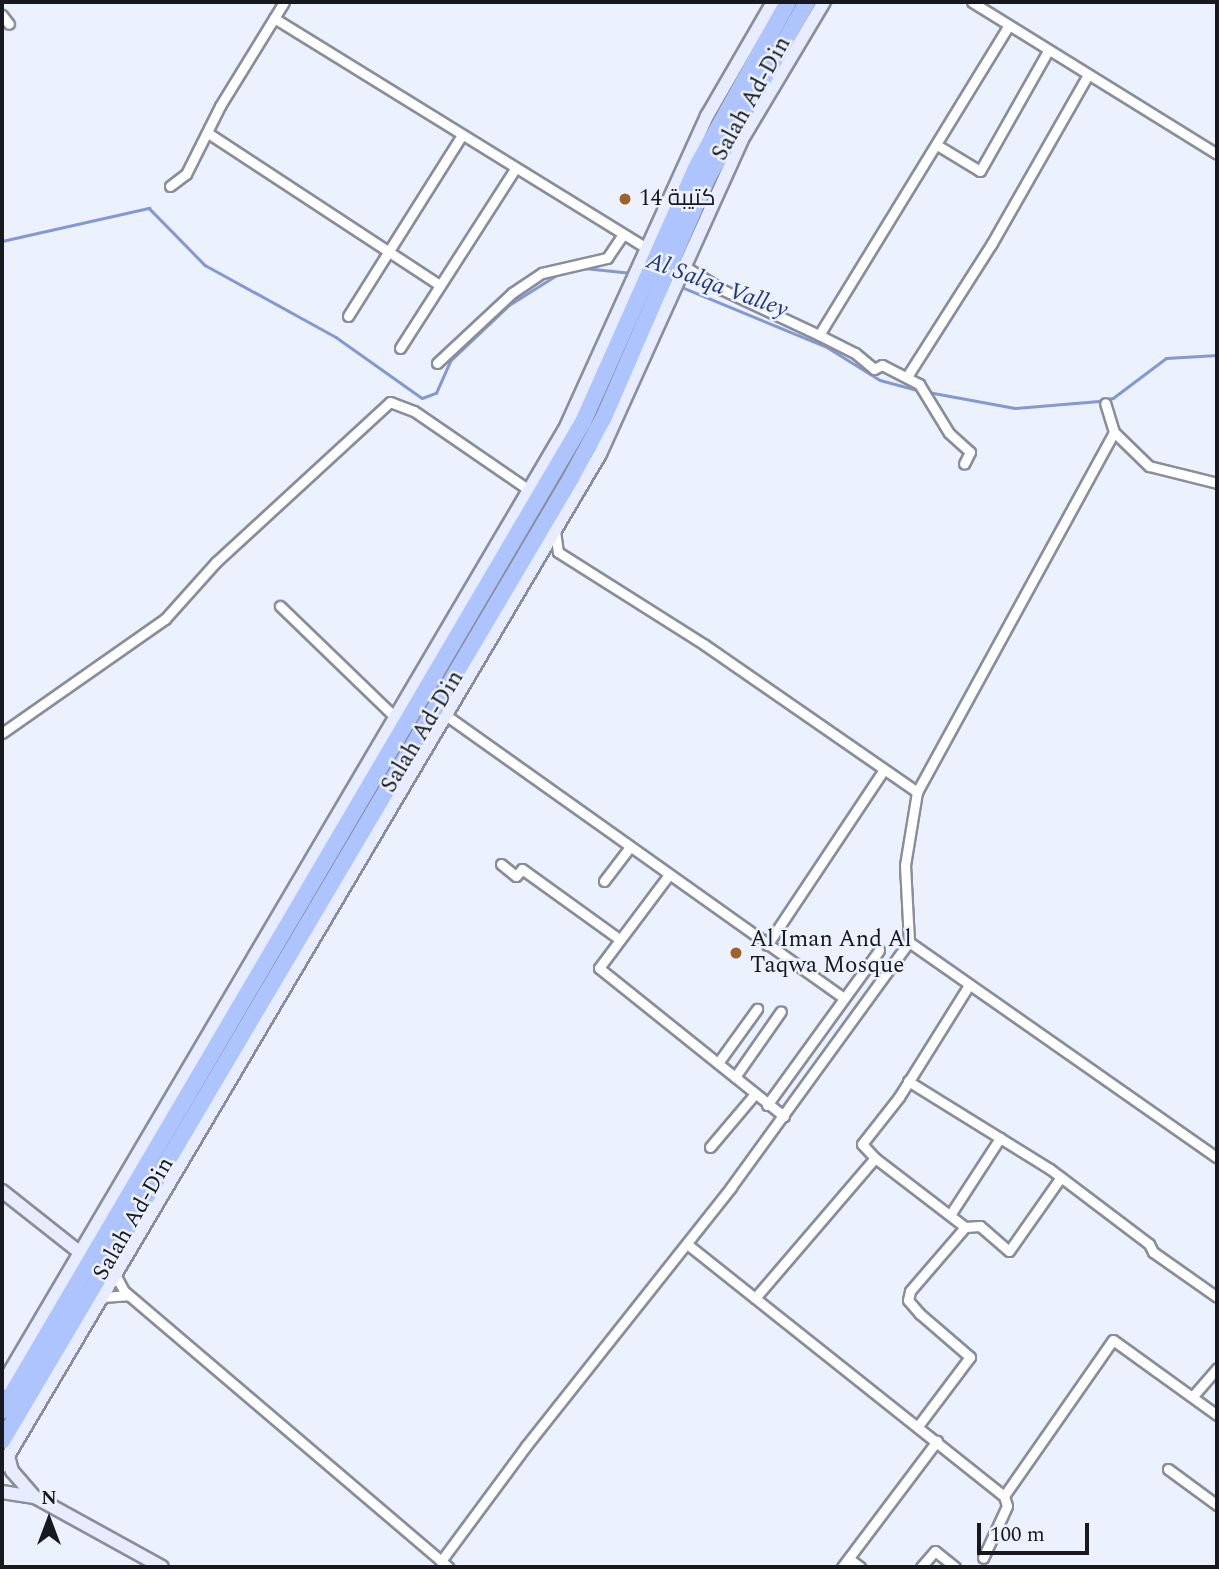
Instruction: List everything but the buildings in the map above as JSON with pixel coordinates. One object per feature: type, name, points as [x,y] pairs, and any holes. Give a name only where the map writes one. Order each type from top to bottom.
[{"type":"highway","name":"Salah Ad-Din","points":[[4,1454],[287,927],[583,422],[635,285],[660,255],[789,2]]},
{"type":"highway","name":"Salah Ad-Din","points":[[702,172],[807,2]]},
{"type":"highway","name":"Salah Ad-Din","points":[[2,1411],[215,1064],[296,943],[571,478],[663,297],[660,255]]},
{"type":"highway","points":[[287,927],[296,943]]},
{"type":"main road","points":[[660,255],[707,116],[773,2]]},
{"type":"main road","points":[[660,255],[741,141],[824,2]]},
{"type":"main road","points":[[2,1385],[78,1251],[529,490],[575,409],[635,285]]},
{"type":"main road","points":[[162,1567],[35,1497],[12,1471],[4,1454],[116,1276],[604,445],[663,297]]},
{"type":"main road","points":[[2,1191],[78,1251]]},
{"type":"main road","points":[[2,1492],[35,1497]]},
{"type":"street","points":[[170,186],[186,174],[284,2]]},
{"type":"street","points":[[972,2],[1217,154]]},
{"type":"street","points":[[2,15],[9,23]]},
{"type":"street","points":[[274,18],[622,236],[723,290],[819,335],[874,369],[882,365],[908,376],[919,384],[949,433],[970,452],[964,464]]},
{"type":"street","points":[[819,335],[1008,26]]},
{"type":"street","points":[[937,145],[980,171],[1048,51]]},
{"type":"street","points":[[908,376],[992,243],[1088,75]]},
{"type":"street","points":[[208,133],[439,285]]},
{"type":"street","points":[[348,316],[462,135]]},
{"type":"street","points":[[400,348],[515,169]]},
{"type":"street","points":[[437,363],[522,286],[542,273],[607,258],[622,236]]},
{"type":"street","points":[[2,733],[165,619],[216,562],[390,402],[414,411],[529,490]]},
{"type":"street","points":[[1105,404],[1114,432],[1149,466],[1217,483]]},
{"type":"street","points":[[116,1276],[128,1295],[445,1564],[542,1425],[687,1244],[784,1116],[909,942],[905,865],[917,792],[1114,432]]},
{"type":"street","points":[[555,531],[558,552],[705,645],[883,771],[917,792]]},
{"type":"street","points":[[536,563],[558,552]]},
{"type":"street","points":[[280,606],[396,718]]},
{"type":"street","points":[[447,716],[668,876],[844,998]]},
{"type":"street","points":[[767,945],[883,771]]},
{"type":"street","points":[[604,881],[630,848]]},
{"type":"street","points":[[501,864],[516,876],[522,869],[619,939]]},
{"type":"street","points":[[668,876],[599,968],[754,1095],[784,1116]]},
{"type":"street","points":[[909,942],[1217,1158]]},
{"type":"street","points":[[767,1104],[879,950]]},
{"type":"street","points":[[969,985],[908,1081],[862,1144],[875,1158],[965,1227],[979,1226],[1009,1251],[1061,1177]]},
{"type":"street","points":[[718,1063],[757,1009]]},
{"type":"street","points":[[735,1077],[780,1011]]},
{"type":"street","points":[[908,1081],[1061,1177],[1149,1244],[1153,1252],[1217,1297]]},
{"type":"street","points":[[710,1147],[754,1095]]},
{"type":"street","points":[[950,1215],[1000,1138]]},
{"type":"street","points":[[755,1298],[875,1158]]},
{"type":"street","points":[[918,1426],[970,1357],[920,1314],[908,1300],[910,1291],[965,1227]]},
{"type":"street","points":[[687,1244],[1004,1496],[1007,1506],[983,1558]]},
{"type":"street","points":[[102,1297],[128,1295]]},
{"type":"street","points":[[1004,1496],[1113,1340],[1217,1415]]},
{"type":"street","points":[[1193,1396],[1217,1368]]},
{"type":"street","points":[[842,1567],[937,1441]]},
{"type":"street","points":[[1168,1469],[1217,1505]]},
{"type":"street","points":[[921,1567],[934,1551],[955,1567]]},
{"type":"street","points":[[849,1559],[860,1567]]},
{"type":"waterway","name":"Al Salqa Valley","points":[[2,241],[149,208],[205,265],[336,337],[422,398],[436,393],[450,361],[509,305],[560,273]]},
{"type":"waterway","name":"Al Salqa Valley","points":[[584,268],[632,273]]},
{"type":"waterway","name":"Al Salqa Valley","points":[[679,286],[827,347],[880,380],[918,390]]},
{"type":"waterway","name":"Al Salqa Valley","points":[[928,392],[1015,408],[1099,401],[1113,398],[1166,358],[1217,355]]},
{"type":"place","name":"كتيبة 14","points":[[625,199]]},
{"type":"place","name":"Al Iman And Al Taqwa Mosque","points":[[736,953]]}]
